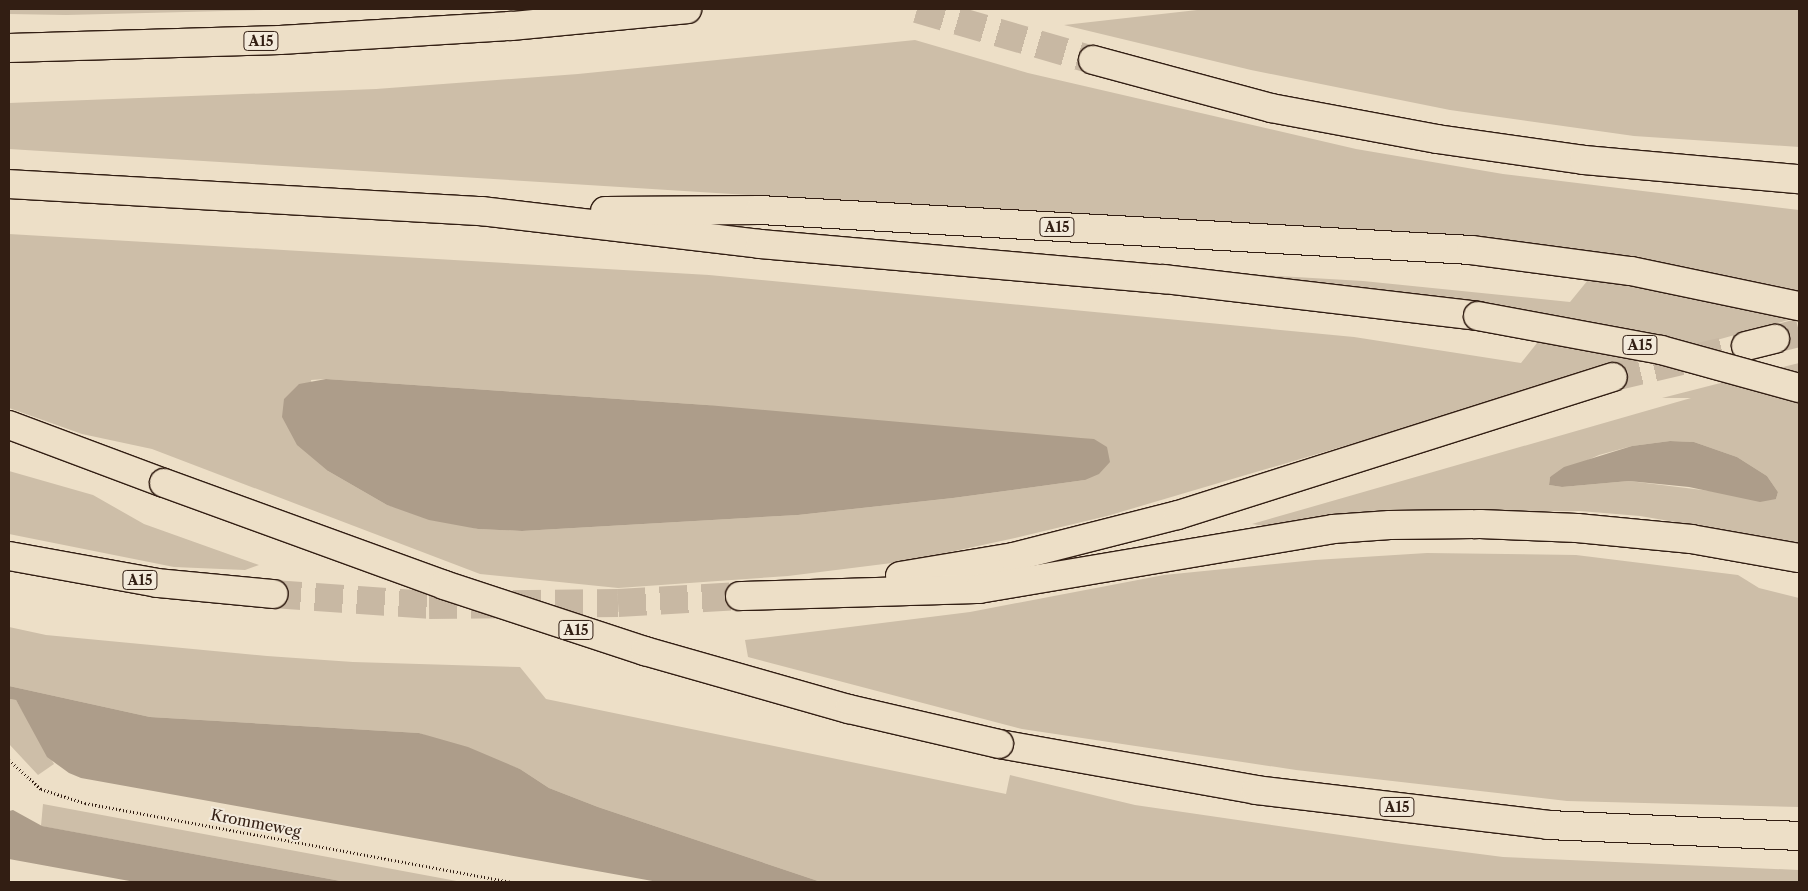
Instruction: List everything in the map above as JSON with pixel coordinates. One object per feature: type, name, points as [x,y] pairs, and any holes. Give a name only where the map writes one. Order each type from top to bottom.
[{"type":"highway","name":"A15","points":[[9,48],[280,40],[512,26],[687,9]]},
{"type":"highway","points":[[1093,60],[1271,108],[1437,139],[1584,160],[1799,180]]},
{"type":"highway","name":"A15","points":[[9,184],[481,211],[760,244],[1164,279],[1478,316],[1661,350],[1799,388]]},
{"type":"highway","name":"A15","points":[[481,211],[770,210],[1471,250],[1631,270],[1799,306]]},
{"type":"highway","points":[[1746,346],[1775,339]]},
{"type":"highway","name":"A15","points":[[1613,377],[1357,461],[1142,525],[1013,557],[922,573],[745,596],[979,589],[1332,529],[1390,525],[1480,524],[1576,528],[1691,540],[1799,558]]},
{"type":"highway","name":"A15","points":[[9,425],[444,585],[636,648],[849,709],[999,744],[1256,790],[1474,817],[1557,826],[1799,836]]},
{"type":"highway","name":"A15","points":[[9,556],[157,583],[273,594]]},
{"type":"path","name":"Krommeweg","points":[[9,760],[41,789],[85,803],[511,882]]},
{"type":"shaded area","points":[[9,9],[304,9],[66,15],[9,14]]},
{"type":"shaded area","points":[[1206,9],[1799,9],[1799,147],[1634,136],[1450,110],[1251,70],[1064,25]]},
{"type":"shaded area","points":[[915,40],[1028,73],[1356,149],[1503,174],[1799,210],[1799,317],[1436,419],[1107,516],[1015,538],[908,561],[788,576],[618,588],[480,574],[152,449],[82,434],[9,408],[9,234],[709,275],[1354,337],[1521,363],[1553,323],[1148,268],[1363,281],[1570,302],[1606,258],[1104,217],[9,149],[9,103],[376,89],[578,74]],"holes":[[[326,379],[707,405],[1085,480],[953,498],[798,515],[522,531],[478,529],[387,505],[328,471],[311,380]]]},
{"type":"shaded area","points":[[1799,363],[1799,543],[1640,516],[1580,511],[1401,512],[1265,526],[1252,524],[1691,398],[1662,398]],"holes":[[[1670,441],[1694,442],[1737,457],[1767,476],[1778,492],[1776,499],[1629,481],[1562,487],[1549,485],[1550,477],[1599,455],[1632,446]]]},
{"type":"shaded area","points":[[326,379],[707,405],[1094,439],[1107,447],[1110,462],[1099,474],[1085,480],[953,498],[798,515],[522,531],[478,529],[429,520],[387,505],[328,471],[297,445],[282,417],[284,399],[299,384]]},
{"type":"shaded area","points":[[1670,441],[1694,442],[1737,457],[1767,476],[1778,492],[1776,499],[1760,502],[1689,487],[1629,481],[1562,487],[1549,485],[1550,477],[1564,467],[1632,446]]},
{"type":"shaded area","points":[[9,471],[93,495],[144,524],[259,565],[245,570],[174,567],[9,534]]},
{"type":"shaded area","points":[[1427,553],[1576,555],[1738,575],[1759,588],[1799,598],[1799,807],[1567,801],[1296,770],[1022,729],[748,657],[745,640],[970,612],[1164,575],[1315,560]]},
{"type":"shaded area","points":[[9,627],[46,635],[267,656],[353,662],[520,667],[546,699],[1006,794],[1010,775],[1135,805],[1402,844],[1503,857],[1799,870],[1799,882],[821,882],[598,807],[549,788],[520,769],[419,733],[150,717],[9,686]]},
{"type":"shaded area","points":[[9,686],[150,717],[419,733],[468,747],[520,769],[549,788],[598,807],[821,882],[658,882],[81,778],[69,773],[47,757],[16,700],[9,699]]},
{"type":"shaded area","points":[[9,699],[16,700],[54,764],[38,775],[9,744]]},
{"type":"shaded area","points":[[43,804],[462,882],[346,882],[41,826]]},
{"type":"shaded area","points":[[13,810],[42,826],[346,882],[135,882],[9,859],[9,811]]},
{"type":"tunnel","points":[[917,9],[1093,60]]},
{"type":"tunnel","points":[[1775,339],[1799,333]]},
{"type":"tunnel","points":[[1613,377],[1746,346]]},
{"type":"tunnel","points":[[273,594],[429,605],[618,603],[740,596]]}]
